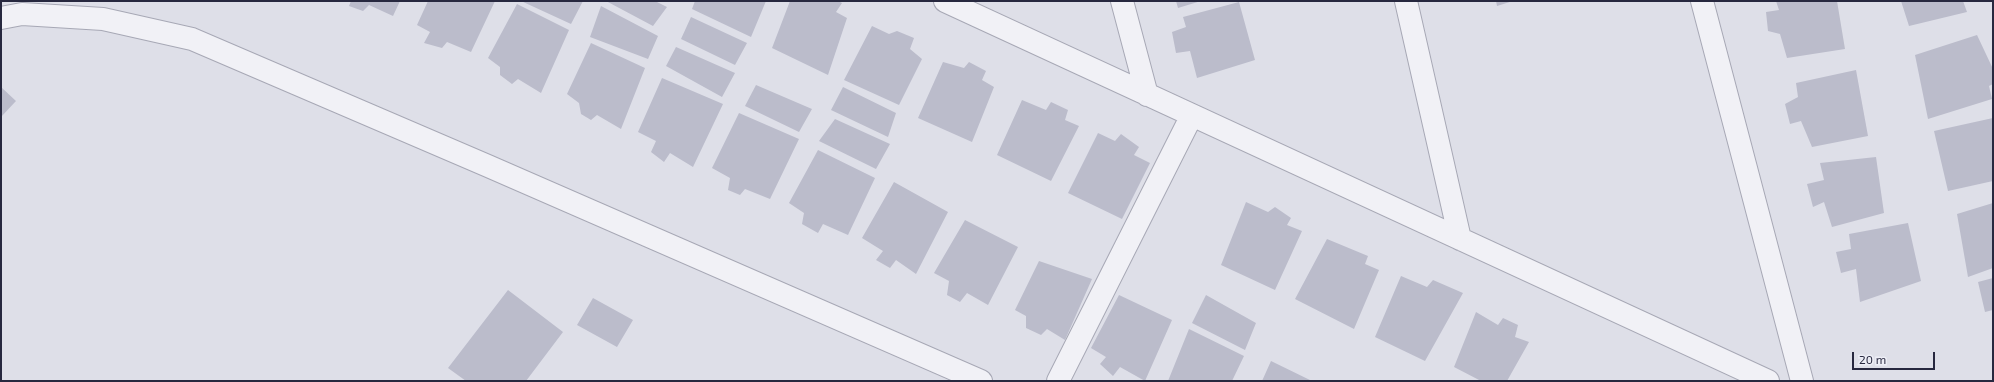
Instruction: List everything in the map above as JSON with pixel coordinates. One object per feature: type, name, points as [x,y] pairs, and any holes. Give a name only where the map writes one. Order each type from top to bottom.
[{"type":"street","points":[[945,1],[1768,381]]},
{"type":"street","points":[[1122,1],[1147,94]]},
{"type":"street","points":[[1406,1],[1460,239]]},
{"type":"street","points":[[1702,1],[1802,381]]},
{"type":"street","points":[[1,18],[22,14],[103,19],[192,39],[981,381]]},
{"type":"street","points":[[1058,381],[1192,115]]},
{"type":"building","points":[[351,1],[400,1],[393,16],[369,5],[363,11],[349,6]]},
{"type":"building","points":[[428,1],[495,1],[471,52],[447,42],[442,48],[424,43],[430,32],[417,25]]},
{"type":"building","points":[[521,1],[583,1],[571,24]]},
{"type":"building","points":[[606,1],[655,1],[667,7],[653,26]]},
{"type":"building","points":[[695,1],[766,1],[751,37],[692,9]]},
{"type":"building","points":[[790,1],[838,1],[842,3],[836,12],[847,18],[828,75],[772,48]]},
{"type":"building","points":[[1176,1],[1201,1],[1178,8]]},
{"type":"building","points":[[1496,1],[1513,1],[1497,6]]},
{"type":"building","points":[[1776,1],[1837,1],[1845,49],[1787,58],[1780,34],[1768,31],[1766,12],[1779,10]]},
{"type":"building","points":[[1901,1],[1963,1],[1967,12],[1909,26]]},
{"type":"building","points":[[1239,2],[1255,60],[1197,78],[1190,51],[1176,53],[1172,32],[1186,27],[1183,17]]},
{"type":"building","points":[[517,4],[569,30],[541,93],[518,79],[512,84],[500,75],[500,67],[488,58]]},
{"type":"building","points":[[601,6],[658,36],[648,59],[590,37]]},
{"type":"building","points":[[691,17],[747,43],[735,65],[681,39]]},
{"type":"building","points":[[872,26],[889,34],[897,31],[914,38],[910,49],[922,59],[899,105],[844,80]]},
{"type":"building","points":[[1977,35],[1993,69],[1993,84],[1989,86],[1992,99],[1928,119],[1915,55]]},
{"type":"building","points":[[591,43],[645,68],[621,129],[597,115],[591,120],[581,114],[579,103],[567,94]]},
{"type":"building","points":[[676,47],[735,73],[722,97],[666,66]]},
{"type":"building","points":[[943,62],[964,68],[969,62],[986,71],[982,80],[994,87],[972,142],[918,118]]},
{"type":"building","points":[[1856,70],[1868,136],[1812,147],[1801,121],[1790,124],[1785,104],[1798,97],[1796,83]]},
{"type":"building","points":[[662,78],[723,104],[693,167],[670,153],[664,162],[651,152],[656,141],[638,132]]},
{"type":"building","points":[[756,85],[812,109],[799,132],[745,106]]},
{"type":"building","points":[[1,87],[16,101],[1,117]]},
{"type":"building","points":[[843,87],[896,113],[888,137],[831,110]]},
{"type":"building","points":[[1022,100],[1046,110],[1051,102],[1068,110],[1065,120],[1079,126],[1051,181],[997,155]]},
{"type":"building","points":[[739,113],[799,139],[770,199],[745,189],[740,195],[728,190],[730,178],[712,168]]},
{"type":"building","points":[[1993,118],[1993,181],[1948,191],[1934,131]]},
{"type":"building","points":[[835,119],[890,144],[876,169],[819,141]]},
{"type":"building","points":[[1098,133],[1115,141],[1121,134],[1139,147],[1134,155],[1150,163],[1122,219],[1068,193]]},
{"type":"building","points":[[818,150],[875,178],[848,235],[823,224],[818,233],[802,224],[804,213],[789,203]]},
{"type":"building","points":[[1876,157],[1884,213],[1832,227],[1824,202],[1813,207],[1807,184],[1824,180],[1820,163]]},
{"type":"building","points":[[894,182],[948,212],[916,274],[896,260],[890,268],[876,260],[883,251],[862,238]]},
{"type":"building","points":[[1246,202],[1268,212],[1275,207],[1291,218],[1287,225],[1302,231],[1275,290],[1221,265]]},
{"type":"building","points":[[1993,203],[1993,268],[1968,277],[1957,214]]},
{"type":"building","points":[[965,220],[1018,247],[988,305],[967,293],[960,302],[947,295],[949,281],[934,273]]},
{"type":"building","points":[[1908,223],[1921,281],[1860,302],[1856,269],[1841,273],[1836,252],[1851,249],[1849,234]]},
{"type":"building","points":[[1327,239],[1368,256],[1365,264],[1379,270],[1354,329],[1295,299]]},
{"type":"building","points":[[1039,261],[1092,279],[1065,340],[1047,329],[1041,335],[1026,328],[1026,316],[1015,310]]},
{"type":"building","points":[[1401,276],[1427,287],[1433,280],[1463,293],[1425,361],[1375,337]]},
{"type":"building","points":[[1993,278],[1993,310],[1985,312],[1978,282]]},
{"type":"building","points":[[508,290],[563,332],[526,381],[466,381],[448,368]]},
{"type":"building","points":[[1119,295],[1172,320],[1145,381],[1120,367],[1113,376],[1100,364],[1106,357],[1091,348]]},
{"type":"building","points":[[1206,295],[1256,323],[1245,350],[1192,323]]},
{"type":"building","points":[[593,298],[633,320],[617,347],[577,325]]},
{"type":"building","points":[[1476,312],[1498,325],[1503,318],[1518,325],[1515,337],[1529,342],[1507,381],[1481,381],[1454,367]]},
{"type":"building","points":[[1189,329],[1244,356],[1232,381],[1168,381]]},
{"type":"building","points":[[1271,361],[1312,381],[1262,381]]}]
